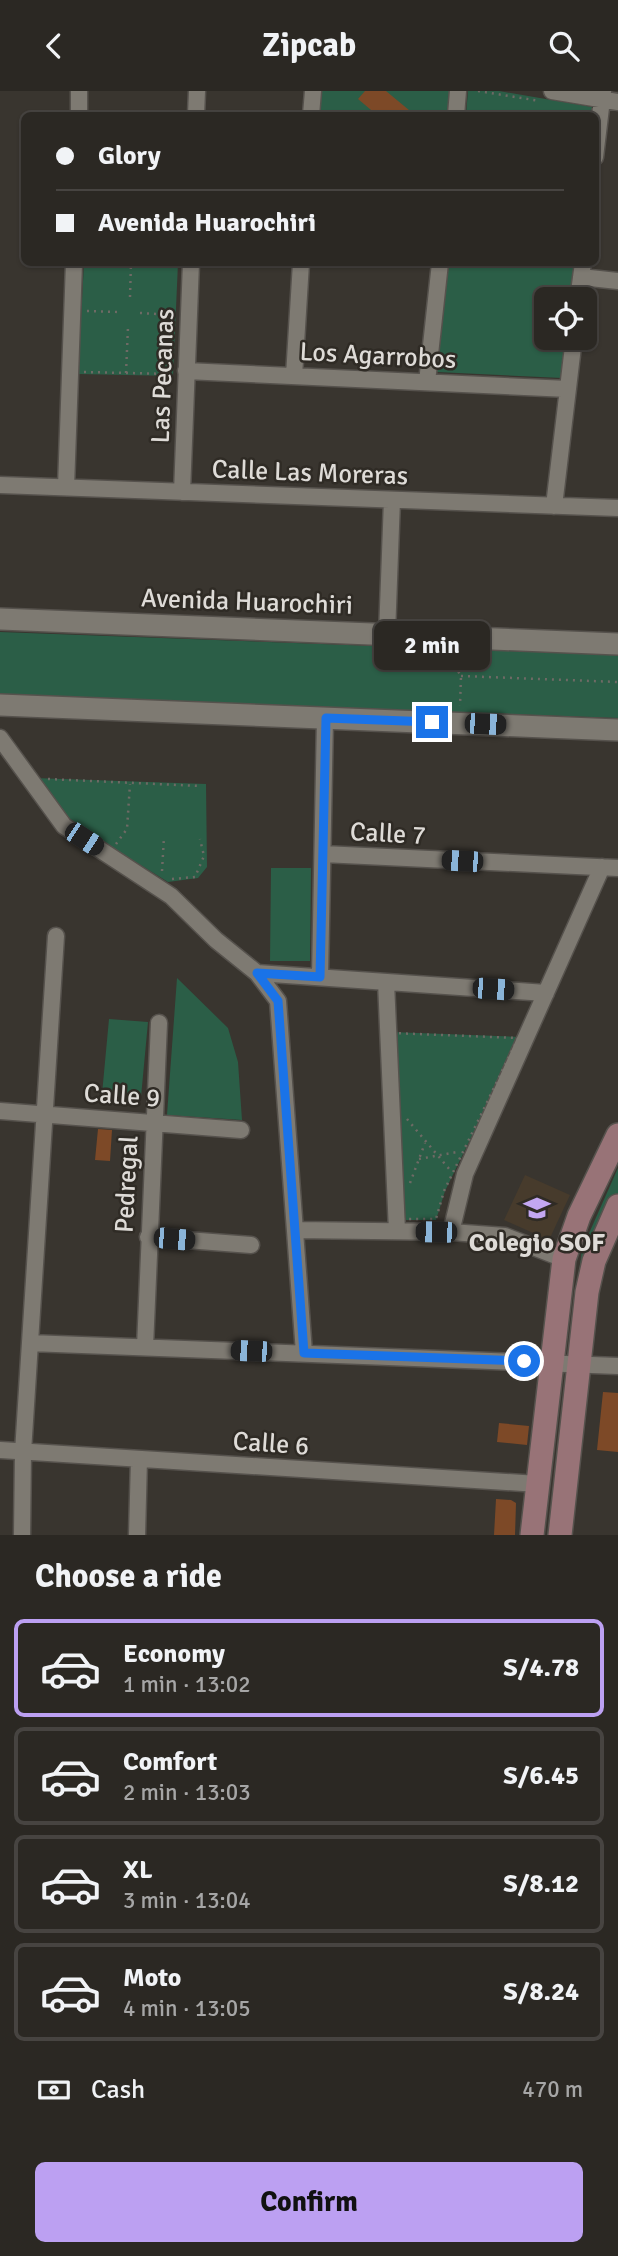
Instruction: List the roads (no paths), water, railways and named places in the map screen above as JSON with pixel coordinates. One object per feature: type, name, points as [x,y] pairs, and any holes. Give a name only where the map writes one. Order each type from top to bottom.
[{"type":"main road","points":[[532,1535],[564,1259],[579,1216],[618,1135]]},
{"type":"main road","points":[[560,1535],[587,1292],[594,1261],[618,1206]]},
{"type":"street","points":[[79,91],[79,112]]},
{"type":"street","points":[[196,112],[197,91]]},
{"type":"street","points":[[311,112],[313,91]]},
{"type":"street","points":[[456,112],[458,91]]},
{"type":"street","points":[[546,96],[608,97],[599,139]]},
{"type":"street","points":[[66,487],[74,266]]},
{"type":"street","name":"Las Pecanas","points":[[181,492],[179,373],[191,266]]},
{"type":"street","points":[[294,376],[301,266]]},
{"type":"street","points":[[427,382],[440,266]]},
{"type":"street","points":[[582,270],[618,281]]},
{"type":"street","points":[[554,506],[573,350]]},
{"type":"street","name":"Los Agarrobos","points":[[179,373],[568,389]]},
{"type":"street","name":"Calle Las Moreras","points":[[0,485],[618,508]]},
{"type":"street","points":[[387,634],[392,500]]},
{"type":"street","name":"Avenida Huarochiri","points":[[0,619],[618,644]]},
{"type":"street","points":[[0,705],[618,730]]},
{"type":"street","points":[[320,977],[326,718]]},
{"type":"street","points":[[0,738],[64,826],[172,896],[216,940],[257,973],[278,1001],[304,1353]]},
{"type":"street","name":"Calle 7","points":[[323,854],[610,868]]},
{"type":"street","points":[[451,1231],[465,1174],[546,993],[610,868]]},
{"type":"street","points":[[22,1535],[23,1452],[56,936]]},
{"type":"street","points":[[257,973],[546,993]]},
{"type":"street","points":[[386,982],[397,1231]]},
{"type":"street","name":"Pedregal","points":[[145,1347],[159,1023]]},
{"type":"street","name":"Calle 9","points":[[0,1111],[241,1130]]},
{"type":"street","points":[[295,1230],[451,1231],[505,1236],[564,1259]]},
{"type":"street","points":[[148,1237],[251,1245]]},
{"type":"street","points":[[30,1343],[618,1366]]},
{"type":"street","name":"Calle 6","points":[[0,1450],[538,1484]]},
{"type":"street","points":[[137,1535],[139,1459]]},
{"type":"place","name":"Colegio SOF","points":[[537,1208]]}]
